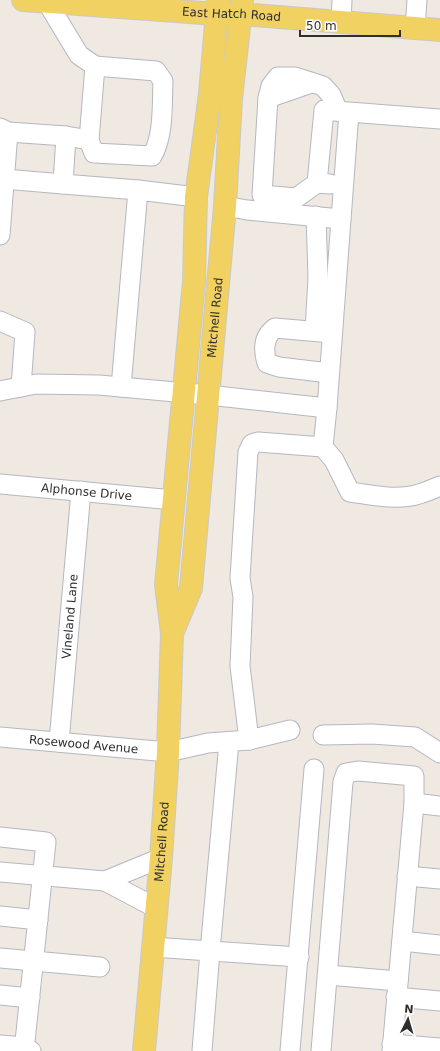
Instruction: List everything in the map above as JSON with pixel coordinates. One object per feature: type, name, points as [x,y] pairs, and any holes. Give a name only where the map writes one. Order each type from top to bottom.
[{"type":"main road","name":"East Hatch Road","points":[[23,0],[242,7],[341,22],[440,30]]},
{"type":"main road","name":"Mitchell Road","points":[[144,1051],[161,858],[168,752],[172,633],[166,585],[194,281],[196,197],[218,7]]},
{"type":"main road","name":"Mitchell Road","points":[[172,633],[191,588],[225,206],[232,99],[242,7]]},
{"type":"street","points":[[341,22],[342,0]]},
{"type":"street","points":[[415,28],[417,0]]},
{"type":"street","points":[[58,2],[79,55],[95,66],[156,71],[163,81],[160,129],[157,148],[152,156],[94,153],[89,140],[95,66]]},
{"type":"street","points":[[324,332],[341,219],[343,185],[343,111],[323,86],[295,77],[278,77],[271,86],[268,98],[262,195],[296,198],[317,183],[343,185]]},
{"type":"street","points":[[317,183],[324,110],[440,119]]},
{"type":"street","points":[[0,235],[4,179],[4,130],[66,136],[89,140]]},
{"type":"street","points":[[63,184],[66,136]]},
{"type":"street","points":[[4,179],[138,190],[196,197]]},
{"type":"street","points":[[121,387],[138,190]]},
{"type":"street","points":[[225,206],[247,210],[341,219]]},
{"type":"street","points":[[316,216],[318,277],[330,373],[323,447]]},
{"type":"street","points":[[0,321],[25,332],[21,387]]},
{"type":"street","points":[[324,332],[275,328],[269,332],[264,354],[267,363],[280,367],[330,373]]},
{"type":"street","points":[[0,391],[36,384],[98,385],[327,408]]},
{"type":"street","points":[[249,740],[240,666],[243,597],[240,578],[248,452],[252,444],[258,442],[323,447],[334,460],[350,492],[385,496],[408,496],[419,494],[440,486]]},
{"type":"street","name":"Alphonse Drive","points":[[0,484],[174,500]]},
{"type":"street","name":"Vineland Lane","points":[[59,742],[81,491]]},
{"type":"street","name":"Rosewood Avenue","points":[[0,737],[168,752],[208,743],[249,740],[290,730]]},
{"type":"street","points":[[323,735],[372,734],[415,737],[440,753]]},
{"type":"street","points":[[202,1051],[229,742]]},
{"type":"street","points":[[290,1051],[314,769]]},
{"type":"street","points":[[322,1051],[342,790],[346,773],[358,771],[414,776],[414,803],[392,1047],[440,1048]]},
{"type":"street","points":[[414,803],[440,806]]},
{"type":"street","points":[[0,837],[46,842],[26,1050],[0,1045]]},
{"type":"street","points":[[105,881],[161,858]]},
{"type":"street","points":[[0,872],[105,881],[156,908]]},
{"type":"street","points":[[407,876],[440,879]]},
{"type":"street","points":[[0,916],[38,920]]},
{"type":"street","points":[[402,941],[440,945]]},
{"type":"street","points":[[153,947],[299,957]]},
{"type":"street","points":[[0,958],[100,967]]},
{"type":"street","points":[[328,975],[397,989],[440,1001]]},
{"type":"street","points":[[0,995],[30,998]]}]
